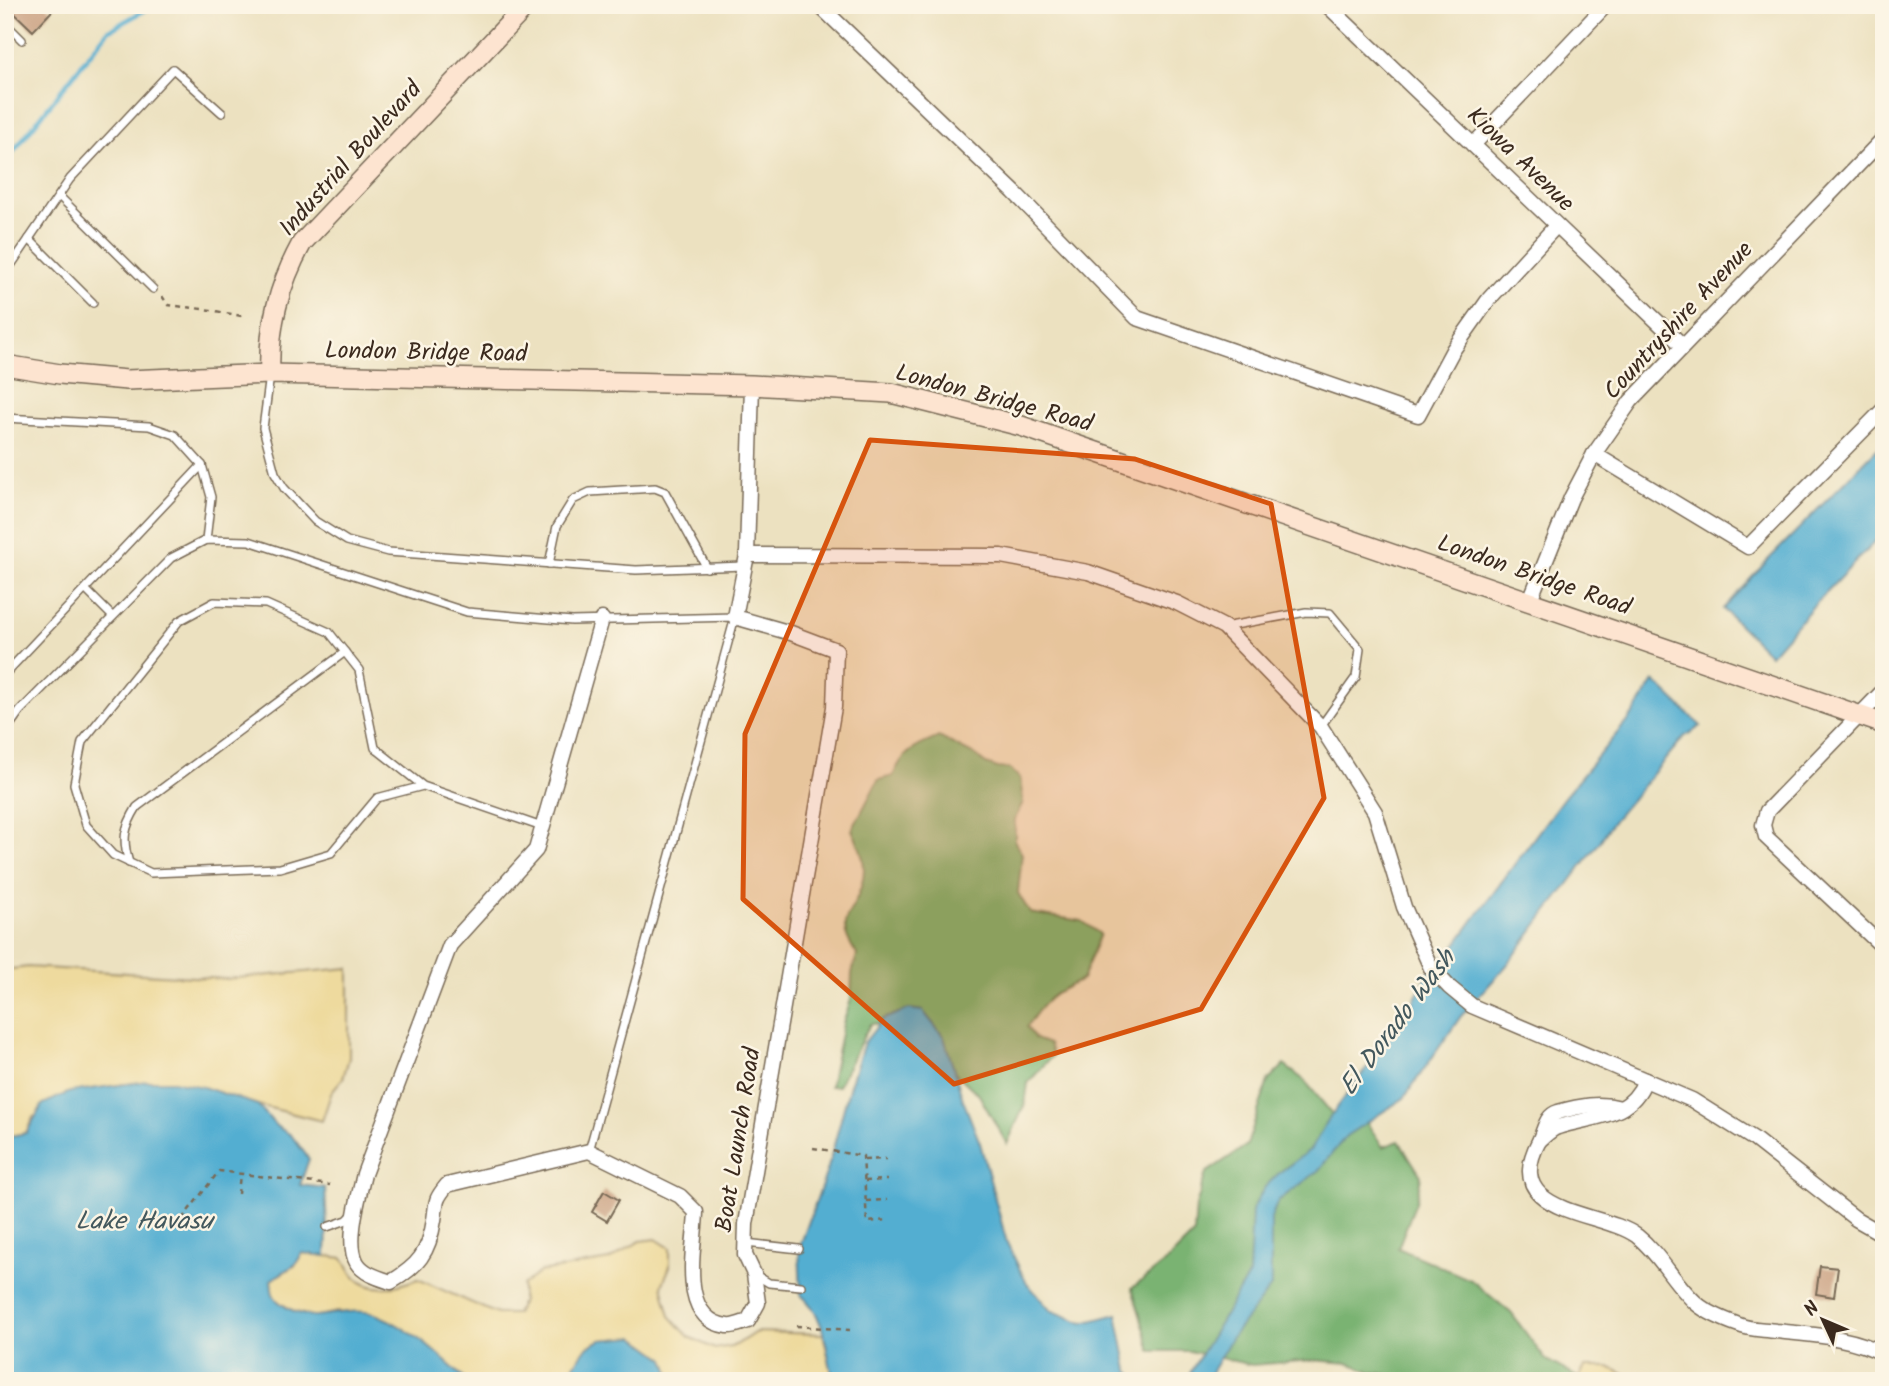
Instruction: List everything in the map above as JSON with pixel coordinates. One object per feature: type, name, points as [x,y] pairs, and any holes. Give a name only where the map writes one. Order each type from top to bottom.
[{"type":"street","name":"Industrial Boulevard","points":[[270,374],[269,345],[276,300],[302,243],[527,5]]},
{"type":"street","points":[[819,5],[1014,192],[1137,317],[1418,415],[1453,350],[1489,299],[1556,226]]},
{"type":"street","name":"Kiowa Avenue","points":[[1327,5],[1683,346]]},
{"type":"street","points":[[1473,145],[1606,5]]},
{"type":"street","name":"Countryshire Avenue","points":[[1530,600],[1571,498],[1594,454],[1630,401],[1884,138]]},
{"type":"street","name":"London Bridge Road","points":[[5,365],[60,374],[127,380],[270,374],[752,385],[891,393],[1021,426],[1884,724]]},
{"type":"street","points":[[735,618],[746,561],[752,385]]},
{"type":"street","points":[[1594,454],[1748,547],[1884,409]]},
{"type":"street","points":[[746,561],[1001,556],[1088,572],[1177,603],[1224,627],[1321,727],[1375,812],[1404,907],[1431,968],[1449,987],[1472,1006],[1692,1100],[1754,1139],[1856,1219],[1884,1235]]},
{"type":"street","name":"Boat Launch Road","points":[[589,1151],[680,1196],[696,1212],[692,1283],[695,1304],[709,1319],[728,1327],[748,1321],[758,1303],[754,1274],[745,1255],[748,1212],[834,707],[836,650],[792,632],[735,618]]},
{"type":"street","points":[[589,1151],[447,1185],[436,1198],[425,1252],[411,1270],[391,1282],[373,1276],[358,1264],[352,1249],[364,1174],[450,945],[536,850],[602,619]]},
{"type":"street","points":[[1882,942],[1766,837],[1763,825],[1767,811],[1884,690]]},
{"type":"street","points":[[1645,1080],[1640,1092],[1621,1108],[1595,1104],[1555,1113],[1549,1118],[1530,1160],[1530,1171],[1541,1195],[1567,1211],[1612,1224],[1637,1236],[1696,1303],[1706,1310],[1743,1327],[1842,1338],[1884,1354]]},
{"type":"lane","points":[[5,23],[22,40]]},
{"type":"lane","points":[[5,274],[70,179],[173,69],[222,113]]},
{"type":"lane","points":[[59,196],[153,289]]},
{"type":"lane","points":[[29,239],[93,303]]},
{"type":"lane","points":[[270,374],[263,428],[275,473],[301,508],[328,530],[347,541],[388,552],[636,570],[707,568],[746,561]]},
{"type":"lane","points":[[5,418],[149,426],[175,435],[202,466],[211,497],[206,540]]},
{"type":"lane","points":[[5,674],[202,466]]},
{"type":"lane","points":[[550,564],[557,526],[573,500],[590,492],[655,488],[665,492],[707,568]]},
{"type":"lane","points":[[5,732],[20,711],[171,558],[206,540],[249,541],[467,612],[572,621],[735,618],[589,1151]]},
{"type":"lane","points":[[86,590],[112,616]]},
{"type":"lane","points":[[423,786],[377,798],[331,853],[280,868],[151,873],[113,855],[86,825],[74,784],[82,742],[179,621],[214,602],[266,604],[328,632],[359,670],[375,748],[423,786],[542,827]]},
{"type":"lane","points":[[1224,627],[1306,612],[1330,613],[1360,649],[1356,677],[1321,727]]},
{"type":"lane","points":[[129,863],[124,845],[127,822],[136,807],[345,652]]},
{"type":"lane","points":[[327,1227],[347,1220],[356,1211]]},
{"type":"lane","points":[[746,1243],[799,1249]]},
{"type":"lane","points":[[754,1274],[769,1283],[801,1286]]},
{"type":"path","points":[[162,296],[168,305],[246,317]]},
{"type":"path","points":[[813,1148],[863,1156],[867,1222],[888,1220]]},
{"type":"path","points":[[864,1160],[886,1159]]},
{"type":"path","points":[[182,1219],[219,1171],[330,1185]]},
{"type":"path","points":[[238,1194],[240,1174]]},
{"type":"path","points":[[865,1181],[887,1180]]},
{"type":"path","points":[[866,1201],[887,1200]]},
{"type":"path","points":[[796,1326],[850,1330]]},
{"type":"highlighted area","points":[[870,440],[1135,459],[1271,504],[1324,798],[1201,1009],[954,1084],[743,899],[745,734]]},
{"type":"green space","points":[[939,737],[973,754],[986,764],[1010,769],[1020,778],[1023,802],[1015,819],[1015,842],[1022,854],[1018,893],[1030,913],[1082,921],[1100,934],[1082,980],[1050,998],[1027,1027],[1035,1039],[1049,1044],[1053,1055],[1028,1083],[1025,1104],[1007,1144],[979,1095],[901,1022],[870,1024],[838,1086],[830,1086],[851,999],[852,973],[857,955],[845,928],[846,919],[859,894],[864,875],[863,858],[852,830],[878,780],[893,776],[906,755]]},
{"type":"green space","points":[[1284,1065],[1304,1080],[1338,1121],[1363,1117],[1383,1147],[1399,1141],[1421,1176],[1416,1202],[1398,1248],[1471,1280],[1511,1313],[1545,1359],[1577,1377],[1573,1381],[1426,1381],[1372,1372],[1348,1363],[1313,1360],[1252,1365],[1189,1351],[1151,1351],[1132,1288],[1166,1262],[1194,1234],[1196,1206],[1206,1173],[1247,1145],[1268,1081]]},
{"type":"sand","points":[[28,967],[226,979],[349,968],[349,1058],[343,1078],[332,1091],[322,1121],[258,1105],[203,1087],[124,1084],[96,1089],[33,1117],[26,1133],[10,1136],[5,1133],[5,970]]},
{"type":"sand","points":[[656,1239],[670,1248],[670,1266],[662,1286],[670,1316],[689,1337],[715,1349],[736,1345],[756,1332],[823,1334],[833,1378],[831,1381],[673,1381],[665,1359],[635,1337],[601,1340],[588,1346],[563,1381],[467,1381],[394,1323],[337,1312],[314,1317],[296,1312],[277,1301],[272,1294],[271,1280],[296,1265],[302,1253],[343,1258],[355,1277],[369,1286],[385,1287],[418,1279],[497,1314],[516,1314],[522,1301],[522,1285],[540,1272],[609,1260],[640,1241]]},
{"type":"sand","points":[[1585,1367],[1609,1367],[1637,1381],[1577,1381]]},
{"type":"water","points":[[1884,442],[1884,532],[1770,655],[1723,609]]},
{"type":"water","points":[[1654,681],[1701,726],[1684,737],[1614,820],[1507,965],[1461,1016],[1404,1098],[1346,1136],[1317,1172],[1278,1201],[1271,1218],[1271,1287],[1232,1337],[1206,1381],[1185,1381],[1249,1274],[1252,1210],[1264,1188],[1311,1149],[1327,1121],[1406,1016],[1431,968],[1450,952],[1564,797],[1634,713]]},
{"type":"water","points":[[909,1009],[923,1011],[944,1037],[963,1100],[980,1143],[1007,1243],[1026,1282],[1050,1310],[1083,1323],[1117,1314],[1128,1370],[1139,1381],[831,1381],[833,1378],[820,1322],[801,1295],[799,1249],[828,1168],[864,1043],[883,1019]]},
{"type":"water","name":"Lake Havasu","points":[[147,1081],[173,1081],[203,1087],[258,1105],[276,1126],[291,1135],[309,1159],[300,1185],[325,1188],[326,1256],[302,1253],[296,1264],[271,1280],[272,1292],[281,1304],[311,1316],[356,1312],[380,1316],[415,1336],[467,1381],[5,1381],[5,1133],[10,1136],[26,1133],[43,1104],[70,1092]]},
{"type":"water","points":[[635,1337],[665,1359],[673,1381],[563,1381],[588,1346],[601,1340]]},
{"type":"building","points":[[6,5],[46,5],[52,11],[33,31]]},
{"type":"building","points":[[604,1191],[619,1200],[607,1221],[592,1212]]},
{"type":"building","points":[[1820,1266],[1838,1268],[1834,1297],[1816,1294]]},
{"type":"waterway","points":[[5,162],[108,31],[154,5]]},
{"type":"water label","name":"El Dorado Wash","points":[[1398,1023]]}]
